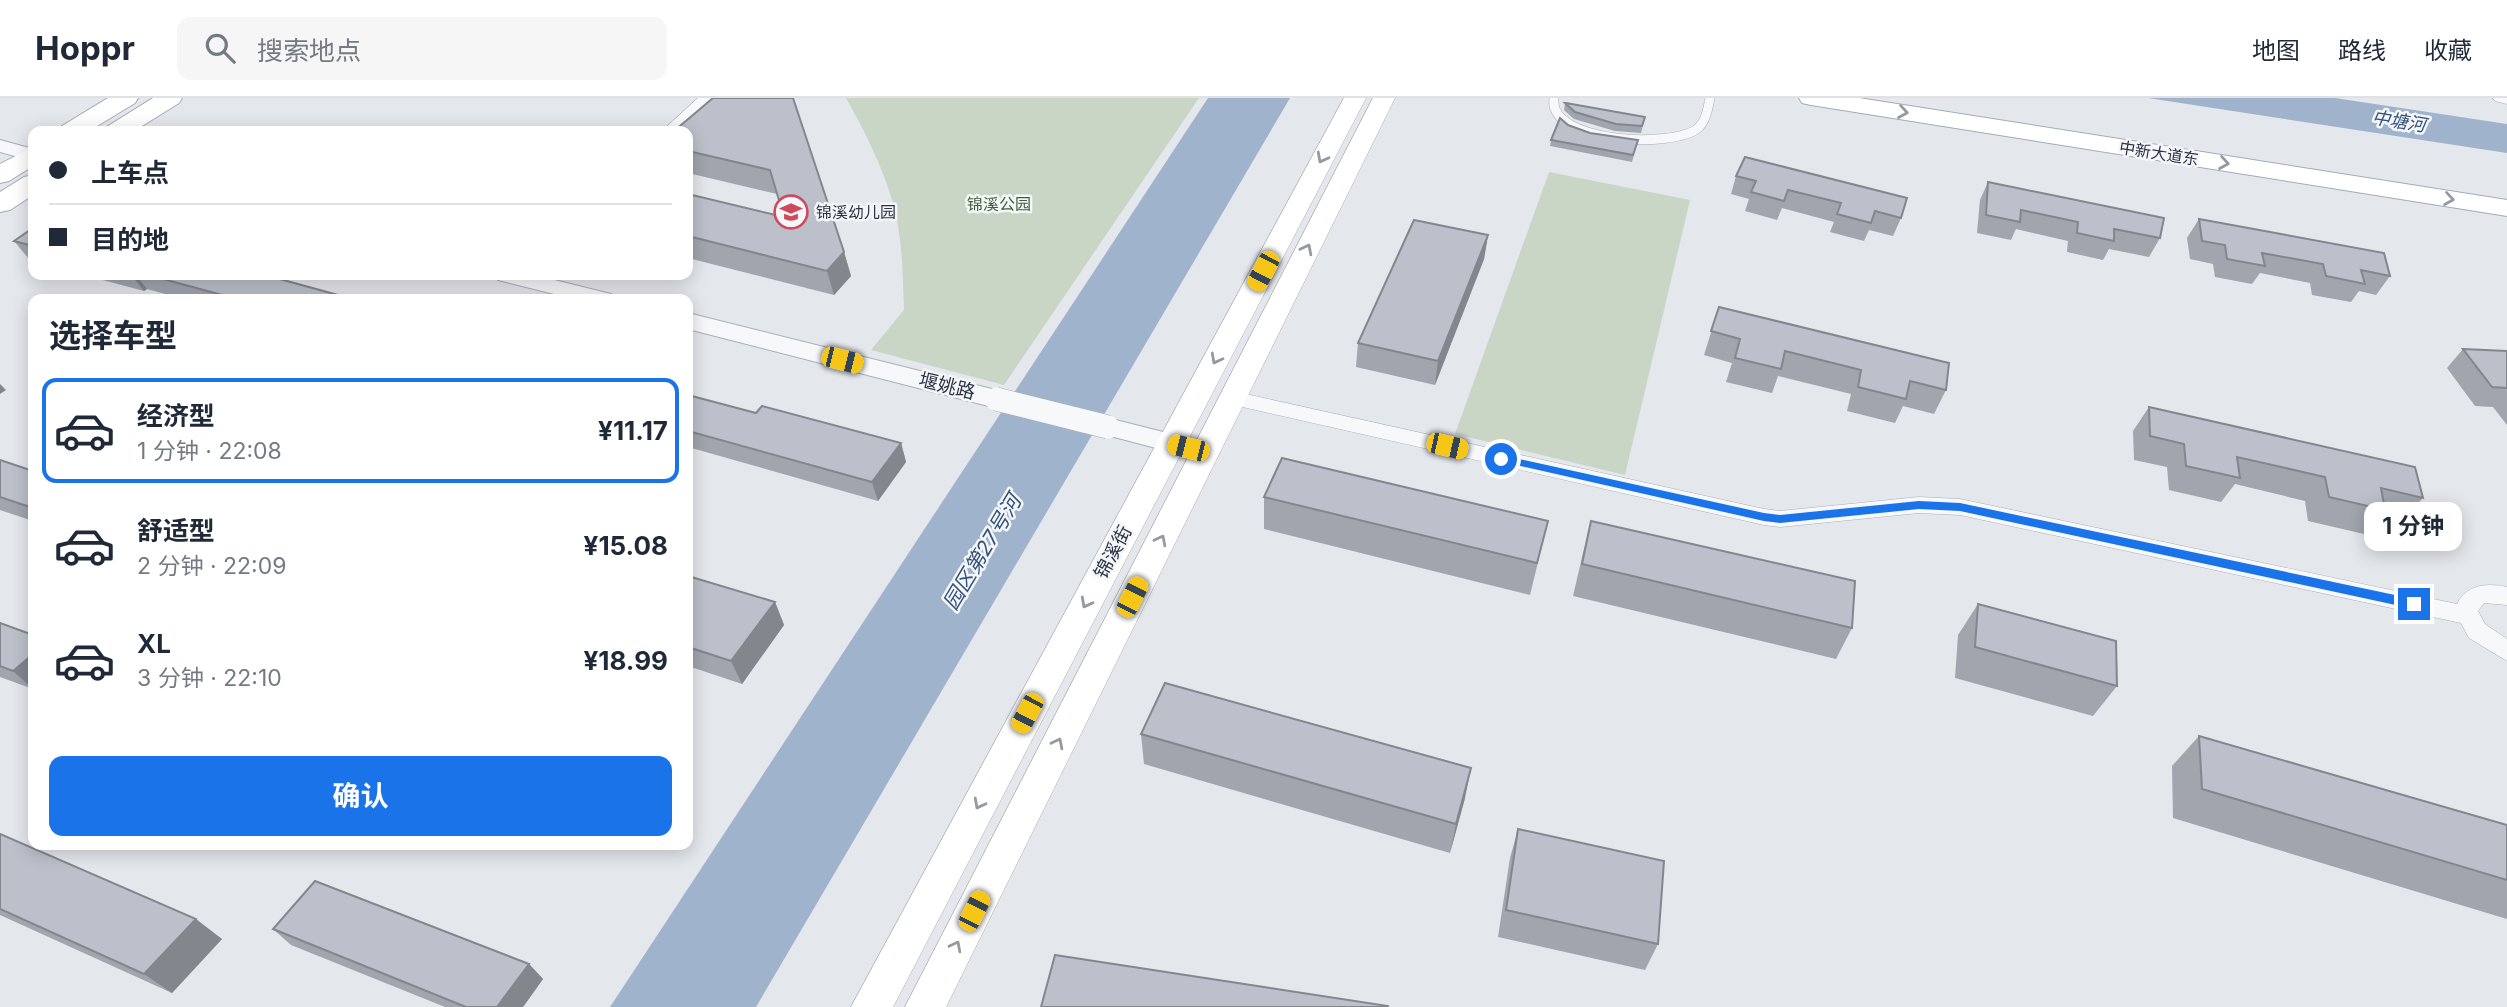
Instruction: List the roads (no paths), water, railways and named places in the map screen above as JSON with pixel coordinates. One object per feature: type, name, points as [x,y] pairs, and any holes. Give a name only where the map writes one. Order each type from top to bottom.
[{"type":"main road","points":[[79,126],[126,98]]},
{"type":"main road","points":[[125,126],[170,98]]},
{"type":"main road","name":"锦溪街","points":[[871,1007],[1354,98]]},
{"type":"main road","name":"锦溪街","points":[[925,1007],[1384,98]]},
{"type":"main road","name":"中新大道东","points":[[1811,98],[2507,208]]},
{"type":"main road","name":"中新大道东","points":[[1938,98],[2507,185]]},
{"type":"main road","points":[[0,175],[28,158]]},
{"type":"main road","points":[[0,204],[28,186]]},
{"type":"street","points":[[676,126],[708,98]]},
{"type":"street","points":[[2501,98],[2507,99]]},
{"type":"street","points":[[0,146],[28,154]]},
{"type":"street","points":[[526,280],[583,294]]},
{"type":"street","name":"堰姚路","points":[[693,322],[1205,452]]},
{"type":"street","points":[[1232,397],[1764,517],[1780,519],[1919,505],[1960,507],[2467,615]]},
{"type":"street","points":[[2507,596],[2484,594],[2474,597],[2468,602],[2467,615],[2477,631],[2507,651]]},
{"type":"lane","points":[[1554,98],[1553,103],[1564,121],[1600,135],[1652,142],[1685,136],[1699,127],[1710,98]]},
{"type":"water","name":"园区第27号河","points":[[1208,98],[1290,98],[756,1007],[610,1007]]},
{"type":"water","name":"中塘河","points":[[2148,98],[2335,98],[2507,124],[2507,153]]},
{"type":"place","name":"锦溪幼儿园","points":[[791,212]]},
{"type":"park label","name":"锦溪公园","points":[[999,204]]}]
